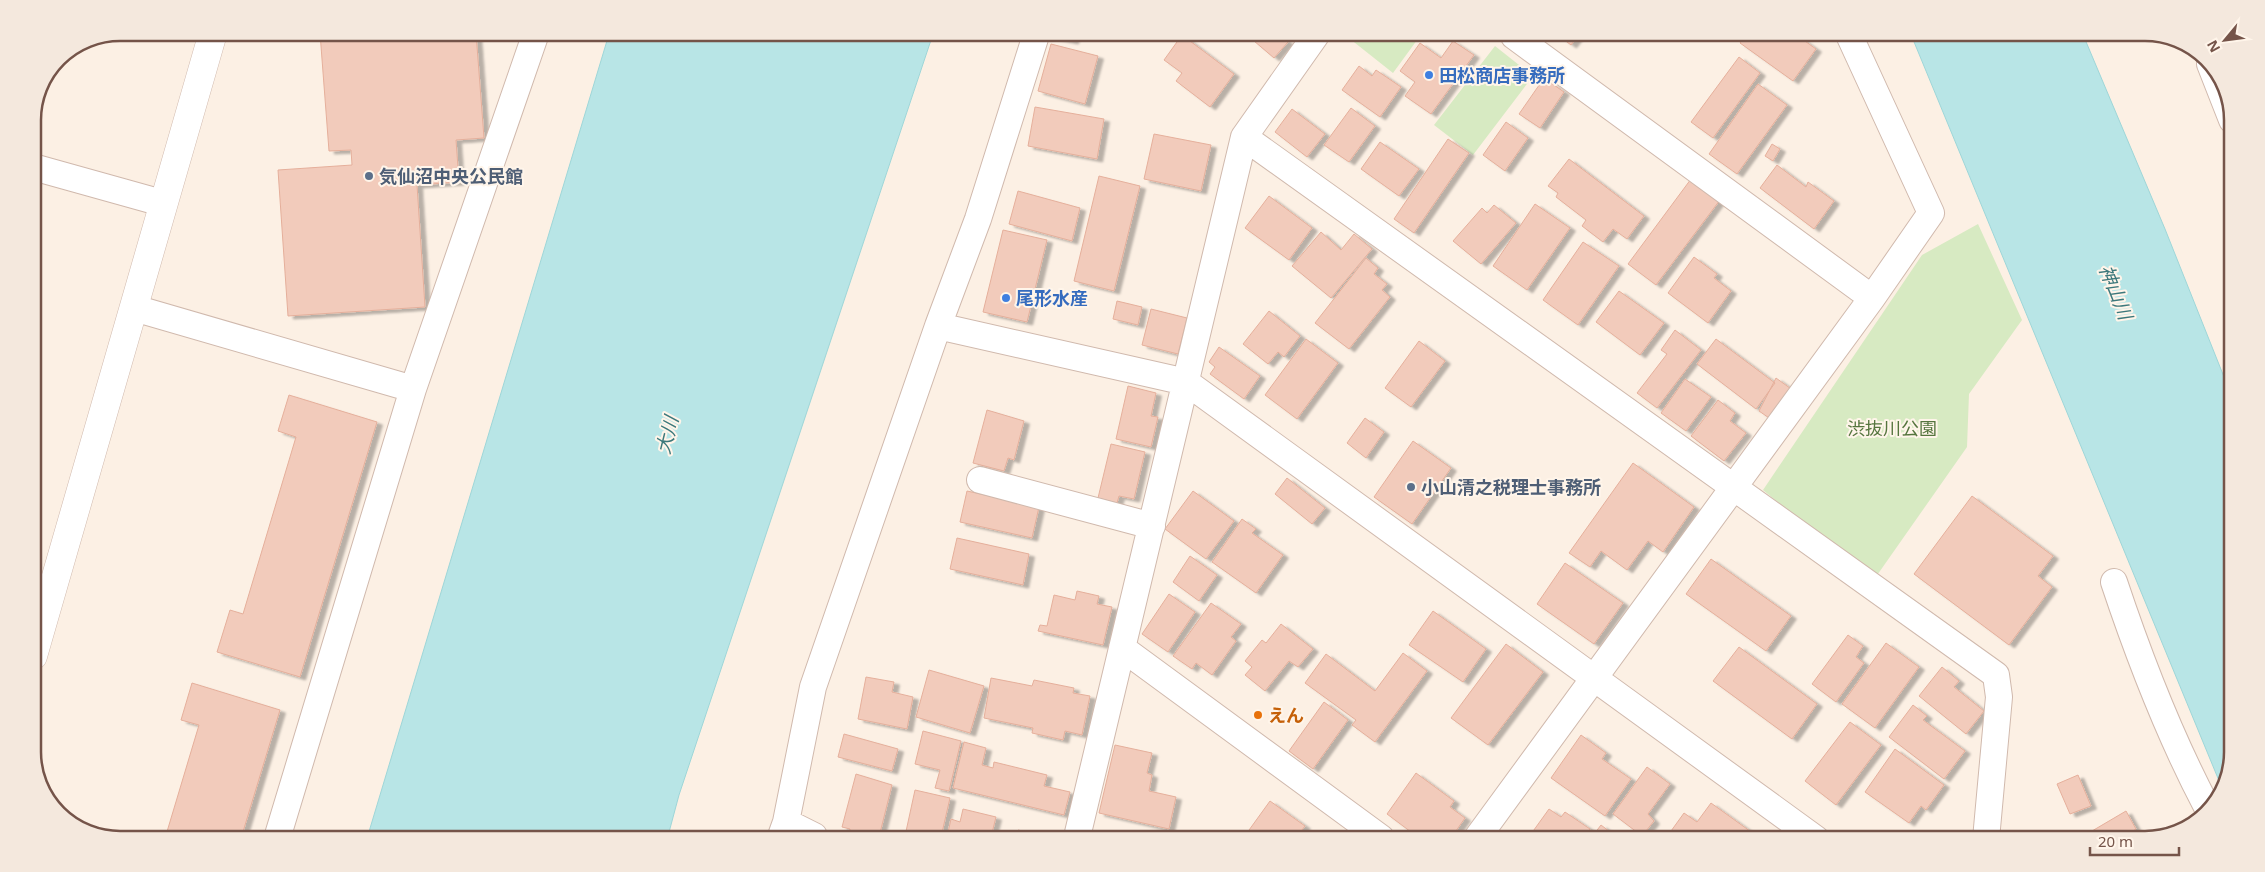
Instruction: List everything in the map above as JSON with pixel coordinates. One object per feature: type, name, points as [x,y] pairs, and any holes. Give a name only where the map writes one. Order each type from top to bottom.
[{"type":"street","points":[[41,628],[134,308],[162,203],[211,41]]},
{"type":"street","points":[[279,831],[413,389],[534,41]]},
{"type":"street","points":[[784,829],[813,687],[938,326],[978,220],[1034,41]]},
{"type":"street","points":[[1078,831],[1244,137],[1307,41]]},
{"type":"street","points":[[1521,41],[1872,298]]},
{"type":"street","points":[[1482,831],[1872,298],[1931,213],[1852,41]]},
{"type":"street","points":[[1244,137],[1733,489],[1996,675],[1999,697],[1987,831]]},
{"type":"street","points":[[41,169],[162,203]]},
{"type":"street","points":[[134,308],[413,389]]},
{"type":"street","points":[[938,326],[1186,382],[1805,831]]},
{"type":"street","points":[[980,480],[1152,526]]},
{"type":"street","points":[[2114,582],[2135,646],[2173,738],[2205,803]]},
{"type":"street","points":[[1122,648],[1371,831]]},
{"type":"green space","points":[[1353,41],[1416,41],[1393,73]]},
{"type":"green space","points":[[1495,46],[1533,76],[1473,155],[1434,125]]},
{"type":"green space","name":"渋抜川公園","points":[[1978,224],[2022,320],[1969,394],[1967,447],[1873,581],[1763,490],[1922,255]]},
{"type":"water","name":"大川","points":[[607,41],[931,41],[679,795],[669,831],[369,831]]},
{"type":"water","name":"神山川","points":[[1914,41],[2086,41],[2165,229],[2224,377],[2224,752],[2219,780]]},
{"type":"building","name":"気仙沼中央公民館","points":[[321,41],[477,41],[484,138],[456,140],[459,182],[417,185],[425,307],[288,316],[278,170],[352,165],[351,150],[329,151]]},
{"type":"building","points":[[1178,41],[1190,41],[1234,74],[1210,107],[1176,81],[1182,73],[1164,60]]},
{"type":"building","points":[[1254,41],[1288,42],[1274,58]]},
{"type":"building","points":[[1453,41],[1474,55],[1431,114],[1405,96],[1415,82],[1400,71],[1420,43],[1441,58]]},
{"type":"building","points":[[1566,41],[1574,41],[1571,45]]},
{"type":"building","points":[[1741,41],[1805,41],[1816,49],[1793,81],[1740,43]]},
{"type":"building","points":[[1051,44],[1098,56],[1085,104],[1038,91]]},
{"type":"building","points":[[1739,57],[1760,73],[1713,138],[1691,122]]},
{"type":"building","points":[[1359,66],[1372,76],[1376,70],[1401,87],[1380,117],[1342,90]]},
{"type":"building","points":[[1544,78],[1564,92],[1540,128],[1519,114]]},
{"type":"building","points":[[1758,84],[1787,105],[1737,174],[1709,154]]},
{"type":"building","points":[[1035,107],[1104,119],[1097,159],[1028,146]]},
{"type":"building","points":[[1351,108],[1375,126],[1349,162],[1324,145]]},
{"type":"building","points":[[1292,109],[1325,134],[1307,157],[1275,132]]},
{"type":"building","points":[[1506,122],[1528,138],[1505,171],[1483,155]]},
{"type":"building","points":[[1154,134],[1211,145],[1201,191],[1144,179]]},
{"type":"building","points":[[1448,139],[1469,153],[1414,233],[1394,219]]},
{"type":"building","points":[[1380,142],[1419,169],[1399,196],[1361,169]]},
{"type":"building","points":[[1772,144],[1780,149],[1773,161],[1765,156]]},
{"type":"building","points":[[1569,159],[1644,216],[1627,239],[1613,229],[1603,242],[1582,226],[1586,220],[1556,197],[1558,193],[1548,186]]},
{"type":"building","points":[[1777,165],[1806,187],[1808,182],[1834,201],[1814,229],[1760,188]]},
{"type":"building","points":[[1099,176],[1140,186],[1114,291],[1074,281]]},
{"type":"building","points":[[1691,179],[1720,200],[1656,285],[1628,264]]},
{"type":"building","points":[[1018,191],[1080,208],[1072,241],[1009,224]]},
{"type":"building","points":[[1269,196],[1312,228],[1289,260],[1245,228]]},
{"type":"building","points":[[1535,204],[1570,228],[1527,290],[1493,266]]},
{"type":"building","points":[[1494,205],[1516,223],[1481,264],[1453,241],[1482,208],[1487,213]]},
{"type":"building","points":[[1003,230],[1047,240],[1027,322],[983,312]]},
{"type":"building","points":[[1321,232],[1341,250],[1354,234],[1372,249],[1331,298],[1292,266]]},
{"type":"building","points":[[1583,242],[1619,266],[1578,325],[1543,300]]},
{"type":"building","points":[[1694,257],[1717,274],[1714,278],[1731,291],[1708,323],[1668,293]]},
{"type":"building","points":[[1366,258],[1378,268],[1374,274],[1387,284],[1382,290],[1390,297],[1349,349],[1315,323]]},
{"type":"building","points":[[1619,291],[1664,323],[1640,355],[1596,322]]},
{"type":"building","points":[[1117,301],[1142,307],[1138,325],[1113,319]]},
{"type":"building","points":[[1151,309],[1187,318],[1178,354],[1142,345]]},
{"type":"building","points":[[1269,311],[1300,336],[1284,357],[1278,352],[1268,364],[1243,344]]},
{"type":"building","points":[[1675,330],[1701,350],[1657,408],[1637,393],[1667,354],[1661,350]]},
{"type":"building","points":[[1306,339],[1338,363],[1297,419],[1265,395]]},
{"type":"building","points":[[1716,339],[1775,383],[1756,409],[1697,364]]},
{"type":"building","points":[[1419,341],[1445,361],[1411,407],[1385,388]]},
{"type":"building","points":[[1219,347],[1260,376],[1244,399],[1210,374],[1215,367],[1209,362]]},
{"type":"building","points":[[1776,378],[1794,391],[1772,420],[1759,411]]},
{"type":"building","points":[[1685,379],[1711,397],[1686,431],[1661,413]]},
{"type":"building","points":[[1128,386],[1156,393],[1151,416],[1158,417],[1151,447],[1116,439]]},
{"type":"building","points":[[289,395],[377,422],[300,677],[217,652],[230,610],[243,614],[296,437],[278,431]]},
{"type":"building","points":[[1718,400],[1735,413],[1730,421],[1746,433],[1724,461],[1691,436]]},
{"type":"building","points":[[987,410],[1024,421],[1014,460],[1008,458],[1004,471],[973,463]]},
{"type":"building","points":[[1365,418],[1384,432],[1366,458],[1347,443]]},
{"type":"building","points":[[1413,441],[1451,468],[1412,524],[1374,497]]},
{"type":"building","points":[[1111,444],[1145,452],[1134,499],[1119,496],[1117,503],[1098,498]]},
{"type":"building","points":[[1633,463],[1694,507],[1663,552],[1648,541],[1627,570],[1601,551],[1590,567],[1569,553]]},
{"type":"building","points":[[1287,478],[1325,508],[1312,524],[1275,494]]},
{"type":"building","points":[[967,491],[1039,507],[1032,538],[960,522]]},
{"type":"building","points":[[1193,491],[1234,521],[1206,559],[1165,529]]},
{"type":"building","points":[[1972,496],[2053,556],[2038,576],[2052,587],[2009,645],[1914,574]]},
{"type":"building","points":[[1242,519],[1256,529],[1252,533],[1283,555],[1256,593],[1212,562]]},
{"type":"building","points":[[957,538],[1029,554],[1023,585],[950,569]]},
{"type":"building","points":[[1190,556],[1217,575],[1199,601],[1173,582]]},
{"type":"building","points":[[1711,559],[1791,616],[1766,651],[1686,594]]},
{"type":"building","points":[[1565,563],[1623,603],[1594,644],[1537,604]]},
{"type":"building","points":[[1077,591],[1099,596],[1097,604],[1112,607],[1103,645],[1038,631],[1040,625],[1047,626],[1054,595],[1075,600]]},
{"type":"building","points":[[1169,594],[1195,612],[1168,652],[1142,634]]},
{"type":"building","points":[[1211,603],[1241,624],[1231,637],[1236,641],[1212,675],[1196,663],[1192,669],[1173,656]]},
{"type":"building","points":[[1433,611],[1486,649],[1463,682],[1409,645]]},
{"type":"building","points":[[1281,624],[1313,649],[1298,667],[1289,661],[1265,691],[1245,675],[1252,667],[1245,661],[1262,640],[1266,643]]},
{"type":"building","points":[[1848,635],[1863,646],[1856,657],[1864,663],[1836,702],[1812,684]]},
{"type":"building","points":[[1886,643],[1919,667],[1875,728],[1842,704]]},
{"type":"building","points":[[1506,644],[1543,672],[1488,745],[1451,718]]},
{"type":"building","points":[[1739,647],[1817,704],[1792,739],[1713,681]]},
{"type":"building","points":[[1403,653],[1427,671],[1375,742],[1352,725],[1356,720],[1305,683],[1326,654],[1375,691]]},
{"type":"building","points":[[1942,667],[1959,681],[1954,687],[1984,711],[1966,734],[1919,696]]},
{"type":"building","points":[[929,670],[984,686],[970,733],[916,717]]},
{"type":"building","points":[[866,677],[894,682],[892,692],[913,697],[907,729],[858,719]]},
{"type":"building","points":[[991,678],[1032,686],[1034,680],[1074,688],[1073,693],[1090,696],[1082,735],[1065,731],[1063,740],[1032,733],[1033,728],[984,718]]},
{"type":"building","points":[[192,683],[280,710],[243,831],[167,831],[199,725],[181,720]]},
{"type":"building","points":[[1324,702],[1348,720],[1313,769],[1289,751]]},
{"type":"building","points":[[1913,705],[1927,716],[1923,720],[1965,751],[1944,779],[1889,737]]},
{"type":"building","points":[[1850,722],[1881,745],[1836,805],[1805,781]]},
{"type":"building","points":[[923,731],[961,741],[949,791],[935,788],[940,770],[915,764]]},
{"type":"building","points":[[844,734],[898,749],[892,771],[838,757]]},
{"type":"building","points":[[1581,735],[1606,753],[1602,759],[1631,779],[1605,816],[1551,778]]},
{"type":"building","points":[[964,742],[986,748],[982,765],[993,768],[994,762],[1047,775],[1044,786],[1070,792],[1064,815],[953,788]]},
{"type":"building","points":[[1115,745],[1152,753],[1147,773],[1152,775],[1149,791],[1176,797],[1169,829],[1099,813]]},
{"type":"building","points":[[1895,749],[1944,785],[1926,810],[1921,806],[1909,823],[1865,792]]},
{"type":"building","points":[[1647,767],[1670,784],[1648,814],[1654,821],[1646,831],[1635,831],[1613,814]]},
{"type":"building","points":[[1416,773],[1454,801],[1450,807],[1465,818],[1456,831],[1410,831],[1387,814]]},
{"type":"building","points":[[856,774],[892,785],[880,831],[850,831],[850,829],[842,827]]},
{"type":"building","points":[[2078,775],[2091,806],[2070,814],[2057,784]]},
{"type":"building","points":[[915,790],[950,798],[942,831],[906,831]]},
{"type":"building","points":[[1270,801],[1305,826],[1301,831],[1248,831]]},
{"type":"building","points":[[1711,803],[1750,831],[1671,831],[1684,813],[1697,822]]},
{"type":"building","points":[[963,809],[996,817],[992,831],[948,831],[951,819],[960,822]]},
{"type":"building","points":[[1549,809],[1561,817],[1565,812],[1590,829],[1588,831],[1533,831]]},
{"type":"building","points":[[2126,811],[2136,829],[2133,831],[2092,831]]},
{"type":"building","points":[[1601,825],[1609,831],[1596,831]]},
{"type":"place","name":"田松商店事務所","points":[[1429,75]]},
{"type":"place","name":"気仙沼中央公民館","points":[[369,176]]},
{"type":"place","name":"尾形水産","points":[[1006,298]]},
{"type":"place","name":"小山清之税理士事務所","points":[[1411,487]]},
{"type":"place","name":"えん","points":[[1258,715]]}]
